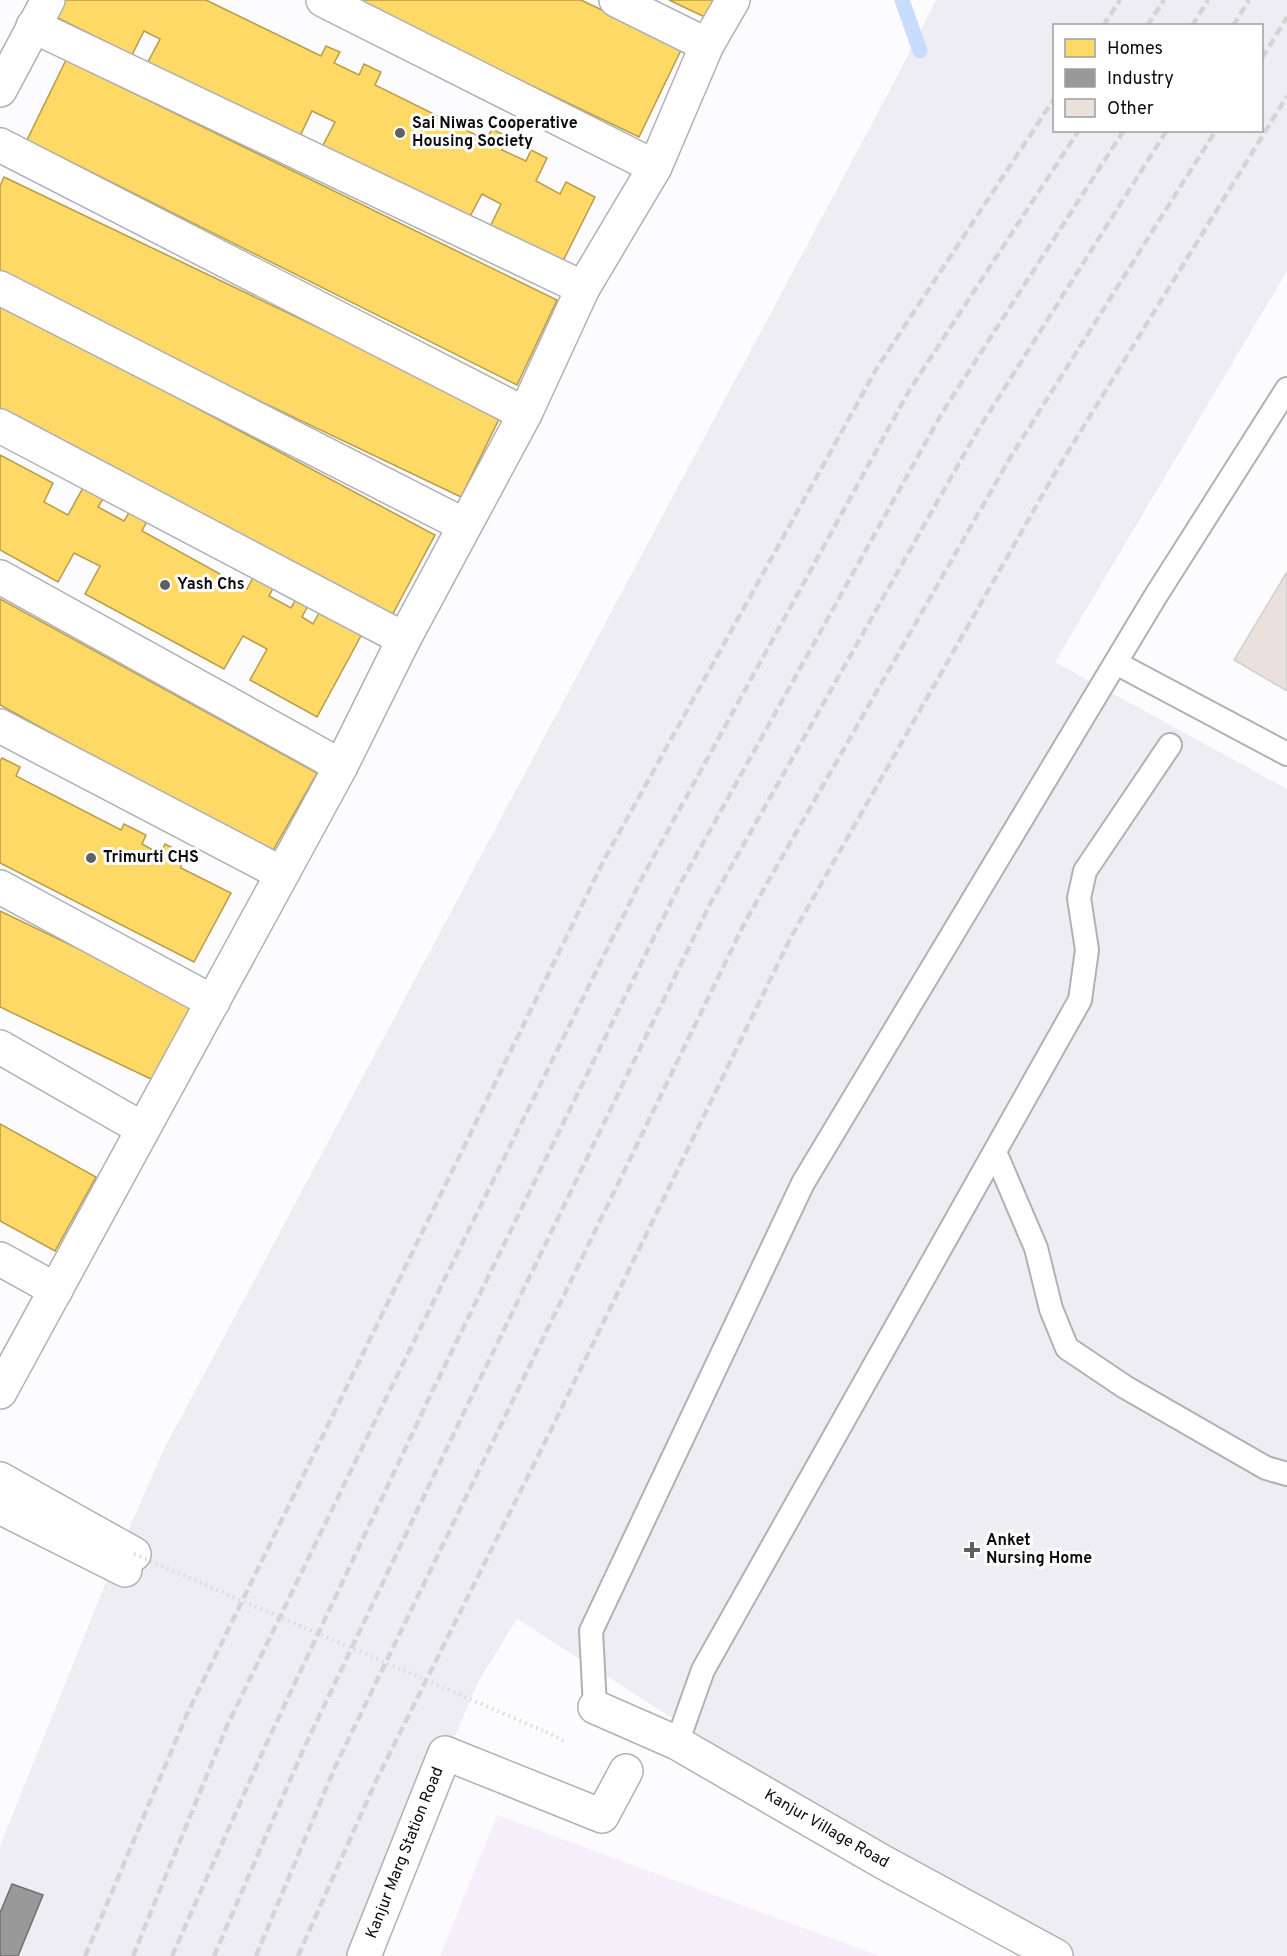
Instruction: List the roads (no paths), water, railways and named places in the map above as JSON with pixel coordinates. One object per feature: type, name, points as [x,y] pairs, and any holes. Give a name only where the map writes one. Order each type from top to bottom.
[{"type":"street","points":[[323,0],[655,167]]},
{"type":"street","points":[[616,0],[706,45]]},
{"type":"street","points":[[0,1392],[341,766],[404,639],[525,414],[583,288],[655,167],[706,45],[733,0]]},
{"type":"street","points":[[0,90],[40,13],[583,288]]},
{"type":"street","points":[[0,145],[525,414]]},
{"type":"street","points":[[0,288],[464,525]]},
{"type":"street","points":[[0,426],[404,639]]},
{"type":"street","points":[[0,577],[341,766]]},
{"type":"street","points":[[0,726],[281,873]]},
{"type":"street","points":[[0,887],[213,1002]]},
{"type":"street","points":[[0,1047],[143,1129]]},
{"type":"street","points":[[0,1259],[56,1290]]},
{"type":"street","points":[[0,1479],[129,1562],[0,1507]]},
{"type":"street","name":"Kanjur Village Road","points":[[595,1707],[677,1743],[883,1862],[1056,1956]]},
{"type":"street","name":"Kanjur Marg Station Road","points":[[364,1956],[445,1753],[602,1816],[626,1771]]},
{"type":"lane","points":[[595,1707],[591,1631],[803,1183],[1155,597],[1287,389]]},
{"type":"lane","points":[[1116,663],[1287,754]]},
{"type":"lane","points":[[677,1743],[703,1671],[1080,1000],[1087,950],[1079,898],[1085,871],[1170,745]]},
{"type":"lane","points":[[994,1152],[1036,1248],[1051,1309],[1067,1348],[1125,1387],[1266,1468],[1287,1474]]},
{"type":"waterway","points":[[902,0],[920,51]]},
{"type":"railway","points":[[1104,24],[1120,0]]},
{"type":"railway","points":[[1148,24],[1164,0]]},
{"type":"railway","points":[[1193,24],[1208,0]]},
{"type":"railway","points":[[1234,24],[1249,0]]},
{"type":"railway","points":[[1263,56],[1287,17]]},
{"type":"railway","points":[[298,1956],[376,1781],[548,1436],[791,937],[1055,473],[1287,96]]},
{"type":"railway","points":[[85,1956],[187,1714],[604,860],[877,368],[1053,101]]},
{"type":"railway","points":[[133,1956],[227,1726],[643,876],[909,391],[1078,132]]},
{"type":"railway","points":[[172,1956],[269,1738],[430,1396],[678,888],[942,413],[1123,132]]},
{"type":"railway","points":[[214,1956],[304,1748],[710,904],[975,435],[1166,132]]},
{"type":"railway","points":[[256,1956],[335,1767],[745,922],[1010,458],[1215,132]]},
{"type":"place","name":"Sai Niwas Cooperative Housing Society","points":[[400,133]]},
{"type":"place","name":"Yash Chs","points":[[165,585]]},
{"type":"place","name":"Trimurti CHS","points":[[91,858]]},
{"type":"place","name":"Anket Nursing Home","points":[[972,1550]]}]
